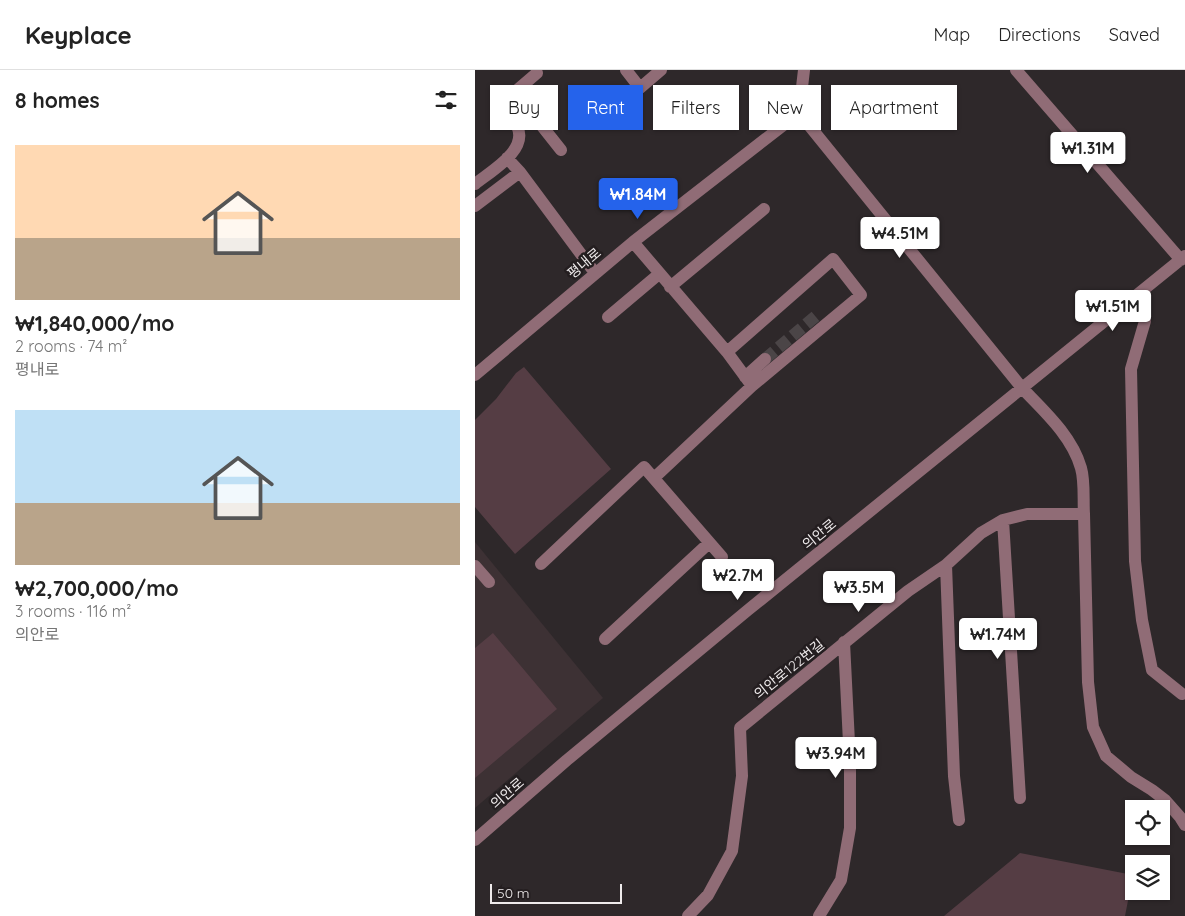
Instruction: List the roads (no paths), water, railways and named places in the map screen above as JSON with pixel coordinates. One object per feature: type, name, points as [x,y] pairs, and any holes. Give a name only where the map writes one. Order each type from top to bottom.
[{"type":"street","points":[[626,70],[641,88],[661,70]]},
{"type":"street","points":[[802,85],[804,70]]},
{"type":"street","points":[[1016,70],[1183,258]]},
{"type":"street","points":[[524,85],[537,74]]},
{"type":"street","points":[[475,184],[507,158],[518,146],[521,136],[519,130]]},
{"type":"street","points":[[545,130],[561,150]]},
{"type":"street","name":"평내로","points":[[475,375],[633,242],[777,130]]},
{"type":"street","points":[[813,130],[1022,388],[1058,427],[1075,451],[1081,469],[1084,514],[1088,682],[1093,727],[1106,756],[1131,777],[1165,800],[1180,817],[1185,826]]},
{"type":"street","points":[[507,158],[520,172],[595,273]]},
{"type":"street","points":[[475,206],[520,172]]},
{"type":"street","points":[[670,287],[764,209]]},
{"type":"street","points":[[633,242],[727,352],[749,381]]},
{"type":"street","name":"의안로","points":[[475,840],[567,760],[748,610],[1183,258]]},
{"type":"street","points":[[654,478],[749,381],[861,295],[833,259],[727,352]]},
{"type":"street","points":[[608,317],[659,274]]},
{"type":"street","points":[[1129,302],[1145,321],[1131,369],[1135,561],[1142,620],[1152,670],[1182,694]]},
{"type":"street","points":[[749,381],[765,359]]},
{"type":"street","points":[[541,564],[644,468],[722,557]]},
{"type":"street","name":"의안로122번길","points":[[687,916],[708,895],[732,852],[742,776],[740,728],[908,591],[946,565],[981,533],[1003,520],[1027,514],[1084,514]]},
{"type":"street","points":[[1003,520],[1020,798]]},
{"type":"street","points":[[605,639],[709,543]]},
{"type":"street","points":[[946,565],[954,776],[959,820]]},
{"type":"street","points":[[475,566],[489,582]]},
{"type":"street","points":[[819,916],[841,880],[850,828],[844,642]]},
{"type":"tunnel","points":[[765,359],[816,316]]}]
